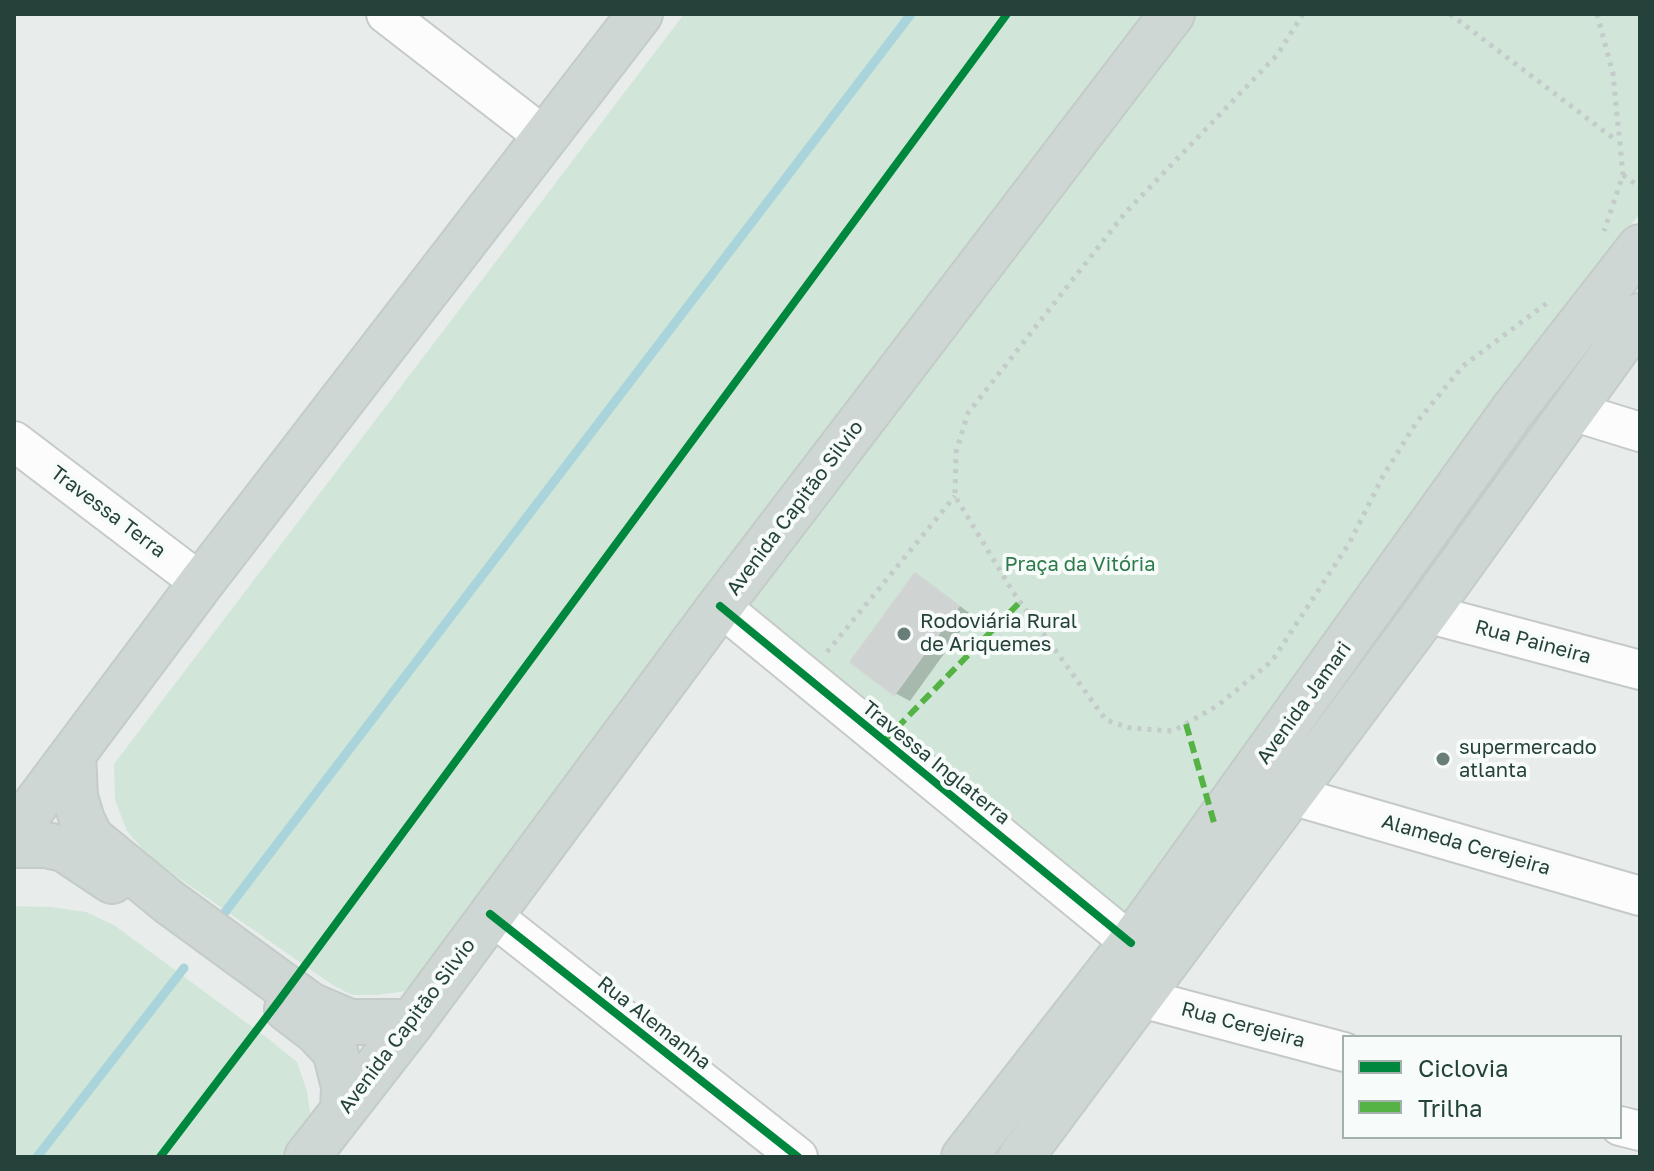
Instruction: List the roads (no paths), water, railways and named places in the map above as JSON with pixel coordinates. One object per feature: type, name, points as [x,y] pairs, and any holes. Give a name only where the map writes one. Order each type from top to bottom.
[{"type":"main road","points":[[14,833],[201,583],[640,14]]},
{"type":"main road","name":"Avenida Capitão Silvio","points":[[307,1157],[412,1022],[720,606],[1172,14]]},
{"type":"main road","name":"Avenida Jamari","points":[[964,1157],[1131,943],[1513,410],[1621,240]]},
{"type":"main road","points":[[1021,1157],[1426,613],[1640,316]]},
{"type":"main road","points":[[1513,410],[1562,425]]},
{"type":"main road","points":[[73,754],[75,797],[91,838],[169,902],[310,1005],[350,1022],[412,1022]]},
{"type":"main road","points":[[14,845],[46,845],[64,849],[316,1031],[335,1051],[344,1086],[343,1111]]},
{"type":"street","points":[[386,14],[545,137]]},
{"type":"street","points":[[1562,425],[1640,432]]},
{"type":"street","name":"Travessa Terra","points":[[14,441],[201,583]]},
{"type":"street","name":"Travessa Inglaterra","points":[[720,606],[1131,943]]},
{"type":"street","name":"Rua Paineira","points":[[1426,613],[1640,670]]},
{"type":"street","name":"Alameda Cerejeira","points":[[1291,795],[1640,896]]},
{"type":"street","name":"Rua Alemanha","points":[[490,914],[798,1157]]},
{"type":"street","name":"Rua Cerejeira","points":[[1141,998],[1342,1051]]},
{"type":"waterway","points":[[219,920],[911,14]]},
{"type":"waterway","points":[[37,1157],[184,968]]},
{"type":"place","name":"Rodoviária Rural de Ariquemes","points":[[904,634]]},
{"type":"place","name":"supermercado atlanta","points":[[1443,759]]},
{"type":"park label","name":"Praça da Vitória","points":[[1080,565]]}]
